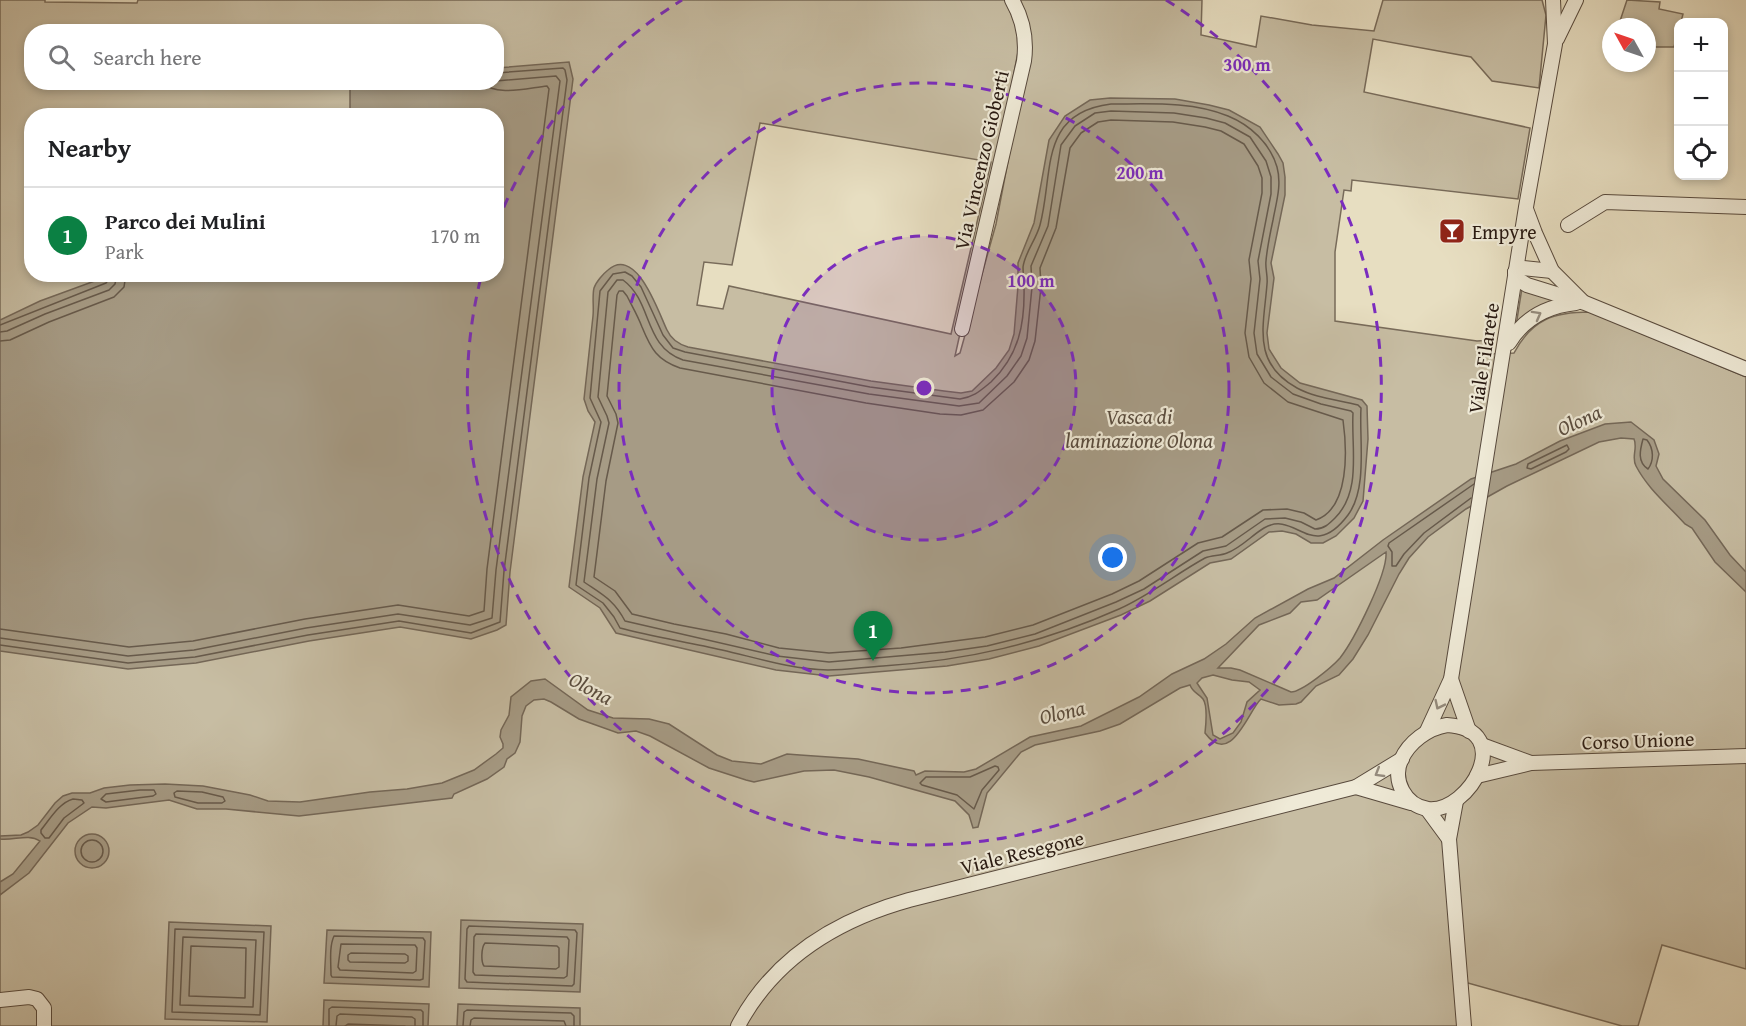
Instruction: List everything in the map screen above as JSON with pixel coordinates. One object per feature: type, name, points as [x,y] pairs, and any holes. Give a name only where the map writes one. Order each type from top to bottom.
[{"type":"street","name":"Via Vincenzo Gioberti","points":[[962,329],[1024,61],[1024,30],[1012,0]]},
{"type":"street","name":"Viale Filarete","points":[[1427,731],[1451,679],[1515,273],[1555,44],[1553,0]]},
{"type":"street","name":"Viale Filarete","points":[[1555,44],[1576,0]]},
{"type":"street","points":[[1568,225],[1605,202],[1746,207]]},
{"type":"street","points":[[1526,207],[1552,271],[1585,303]]},
{"type":"street","points":[[1552,271],[1523,268],[1515,273],[1527,285],[1585,303],[1746,369]]},
{"type":"street","points":[[1504,351],[1516,330],[1536,314],[1562,305],[1585,303]]},
{"type":"street","name":"Viale Filarete","points":[[1451,679],[1469,731]]},
{"type":"street","points":[[1356,787],[1427,809],[1438,808],[1456,801],[1477,776],[1484,759],[1482,745],[1469,731],[1458,726],[1447,725],[1427,731],[1402,759],[1399,769],[1400,786],[1412,803]]},
{"type":"street","name":"Corso Unione","points":[[1482,745],[1531,763]]},
{"type":"street","name":"Corso Unione","points":[[1477,776],[1531,763],[1746,756]]},
{"type":"street","name":"Viale Resegone","points":[[738,1026],[771,978],[791,959],[812,942],[859,916],[909,900],[1356,787],[1402,759]]},
{"type":"street","points":[[1456,801],[1449,839],[1464,1026]]},
{"type":"street","points":[[1427,809],[1449,839]]},
{"type":"street","points":[[0,1000],[29,997],[40,1001],[44,1008],[44,1026]]},
{"type":"shaded area","points":[[0,0],[137,3],[138,0],[1005,0],[1021,36],[989,203],[955,356],[960,353],[996,224],[1029,51],[1016,0],[1202,0],[1201,35],[1256,47],[1261,16],[1312,25],[1374,31],[1383,0],[1542,0],[1546,15],[1539,88],[1492,81],[1471,57],[1373,39],[1364,92],[1530,128],[1518,199],[1352,180],[1351,191],[1344,190],[1335,252],[1335,321],[1477,341],[1493,340],[1490,354],[1514,353],[1528,332],[1545,320],[1565,314],[1590,312],[1746,377],[1746,969],[1662,945],[1638,1026],[1622,1026],[1468,983],[1455,984],[1458,1026],[0,1026]],"holes":[[[760,123],[991,162],[951,334],[729,286],[723,309],[697,305],[704,262],[732,265]]]},
{"type":"shaded area","points":[[1627,0],[1660,2],[1659,9],[1683,14],[1682,18],[1674,18],[1674,47],[1656,47],[1656,18],[1621,18]]},
{"type":"shaded area","points":[[1522,288],[1561,303],[1516,326]]},
{"type":"water","points":[[569,62],[573,79],[510,572],[506,625],[471,639],[400,627],[309,641],[196,663],[128,669],[0,651],[0,320],[40,301],[92,282],[504,282],[504,108],[350,108],[350,90],[504,90],[504,67]]},
{"type":"water","name":"Vasca di laminazione Olona","points":[[1175,99],[1229,110],[1260,127],[1283,163],[1285,195],[1271,263],[1274,278],[1267,333],[1269,349],[1281,368],[1300,383],[1362,400],[1367,406],[1368,439],[1363,501],[1354,518],[1336,536],[1323,543],[1311,543],[1296,534],[1282,531],[1269,532],[1231,559],[1210,563],[1150,601],[1121,615],[1039,646],[989,659],[947,666],[829,676],[776,670],[616,633],[600,608],[569,587],[583,477],[595,422],[584,399],[593,316],[593,291],[596,283],[608,270],[619,265],[628,267],[637,274],[652,297],[671,336],[678,343],[688,347],[871,381],[961,393],[972,391],[996,368],[1009,350],[1014,334],[1018,263],[1034,223],[1049,140],[1065,116],[1090,100]]},
{"type":"water","points":[[1631,422],[1654,440],[1659,454],[1656,466],[1663,479],[1705,520],[1730,555],[1746,572],[1746,592],[1715,562],[1692,528],[1685,524],[1646,482],[1635,463],[1634,439],[1621,438],[1599,442],[1507,486],[1466,509],[1428,537],[1409,558],[1399,574],[1353,659],[1339,675],[1316,686],[1301,702],[1279,705],[1261,699],[1238,734],[1231,741],[1223,744],[1214,742],[1205,733],[1206,710],[1203,699],[1190,685],[1180,688],[1120,724],[1100,731],[1035,745],[1021,752],[987,793],[978,827],[973,828],[969,815],[955,801],[869,777],[834,770],[804,771],[754,782],[746,780],[709,768],[650,736],[636,731],[618,733],[579,719],[544,699],[534,700],[526,706],[522,716],[520,742],[504,767],[487,779],[454,794],[452,798],[299,816],[226,809],[197,809],[169,800],[106,808],[92,807],[68,823],[29,873],[0,895],[0,882],[13,874],[40,841],[26,837],[0,839],[0,836],[21,835],[28,832],[38,825],[63,796],[72,793],[90,793],[104,788],[165,784],[203,786],[268,801],[300,802],[442,783],[474,770],[503,748],[501,730],[509,715],[511,697],[531,681],[545,679],[588,710],[613,718],[649,719],[669,724],[717,755],[732,761],[761,764],[787,754],[858,759],[914,771],[916,775],[925,771],[964,772],[976,769],[1030,737],[1081,726],[1139,697],[1172,674],[1204,659],[1226,644],[1255,618],[1308,589],[1334,578],[1383,540],[1471,479],[1516,464],[1560,441],[1605,424]],"holes":[[[1386,552],[1382,575],[1353,637],[1340,658],[1309,684],[1291,692],[1240,670],[1218,668],[1259,625],[1290,613],[1301,602],[1317,600]],[[1213,675],[1249,682],[1260,690],[1247,702],[1241,722],[1233,733],[1220,739],[1213,735],[1207,698],[1197,683],[1202,678]]]},
{"type":"water","points":[[92,834],[104,839],[109,851],[104,863],[92,868],[80,863],[75,851],[80,839]]},
{"type":"water","points":[[461,920],[583,924],[580,992],[459,988]]},
{"type":"water","points":[[169,922],[271,926],[267,1022],[165,1019]]},
{"type":"water","points":[[327,930],[431,932],[429,987],[324,983]]},
{"type":"water","points":[[324,1000],[429,1004],[428,1026],[323,1026]]},
{"type":"water","points":[[458,1004],[580,1008],[580,1026],[457,1026]]},
{"type":"place","name":"Empyre","points":[[1452,231]]},
{"type":"place","name":"Parco dei Mulini","points":[[873,661]]},
{"type":"water label","name":"Olona","points":[[1579,420]]},
{"type":"water label","name":"Olona","points":[[591,688]]},
{"type":"water label","name":"Olona","points":[[1062,712]]}]
